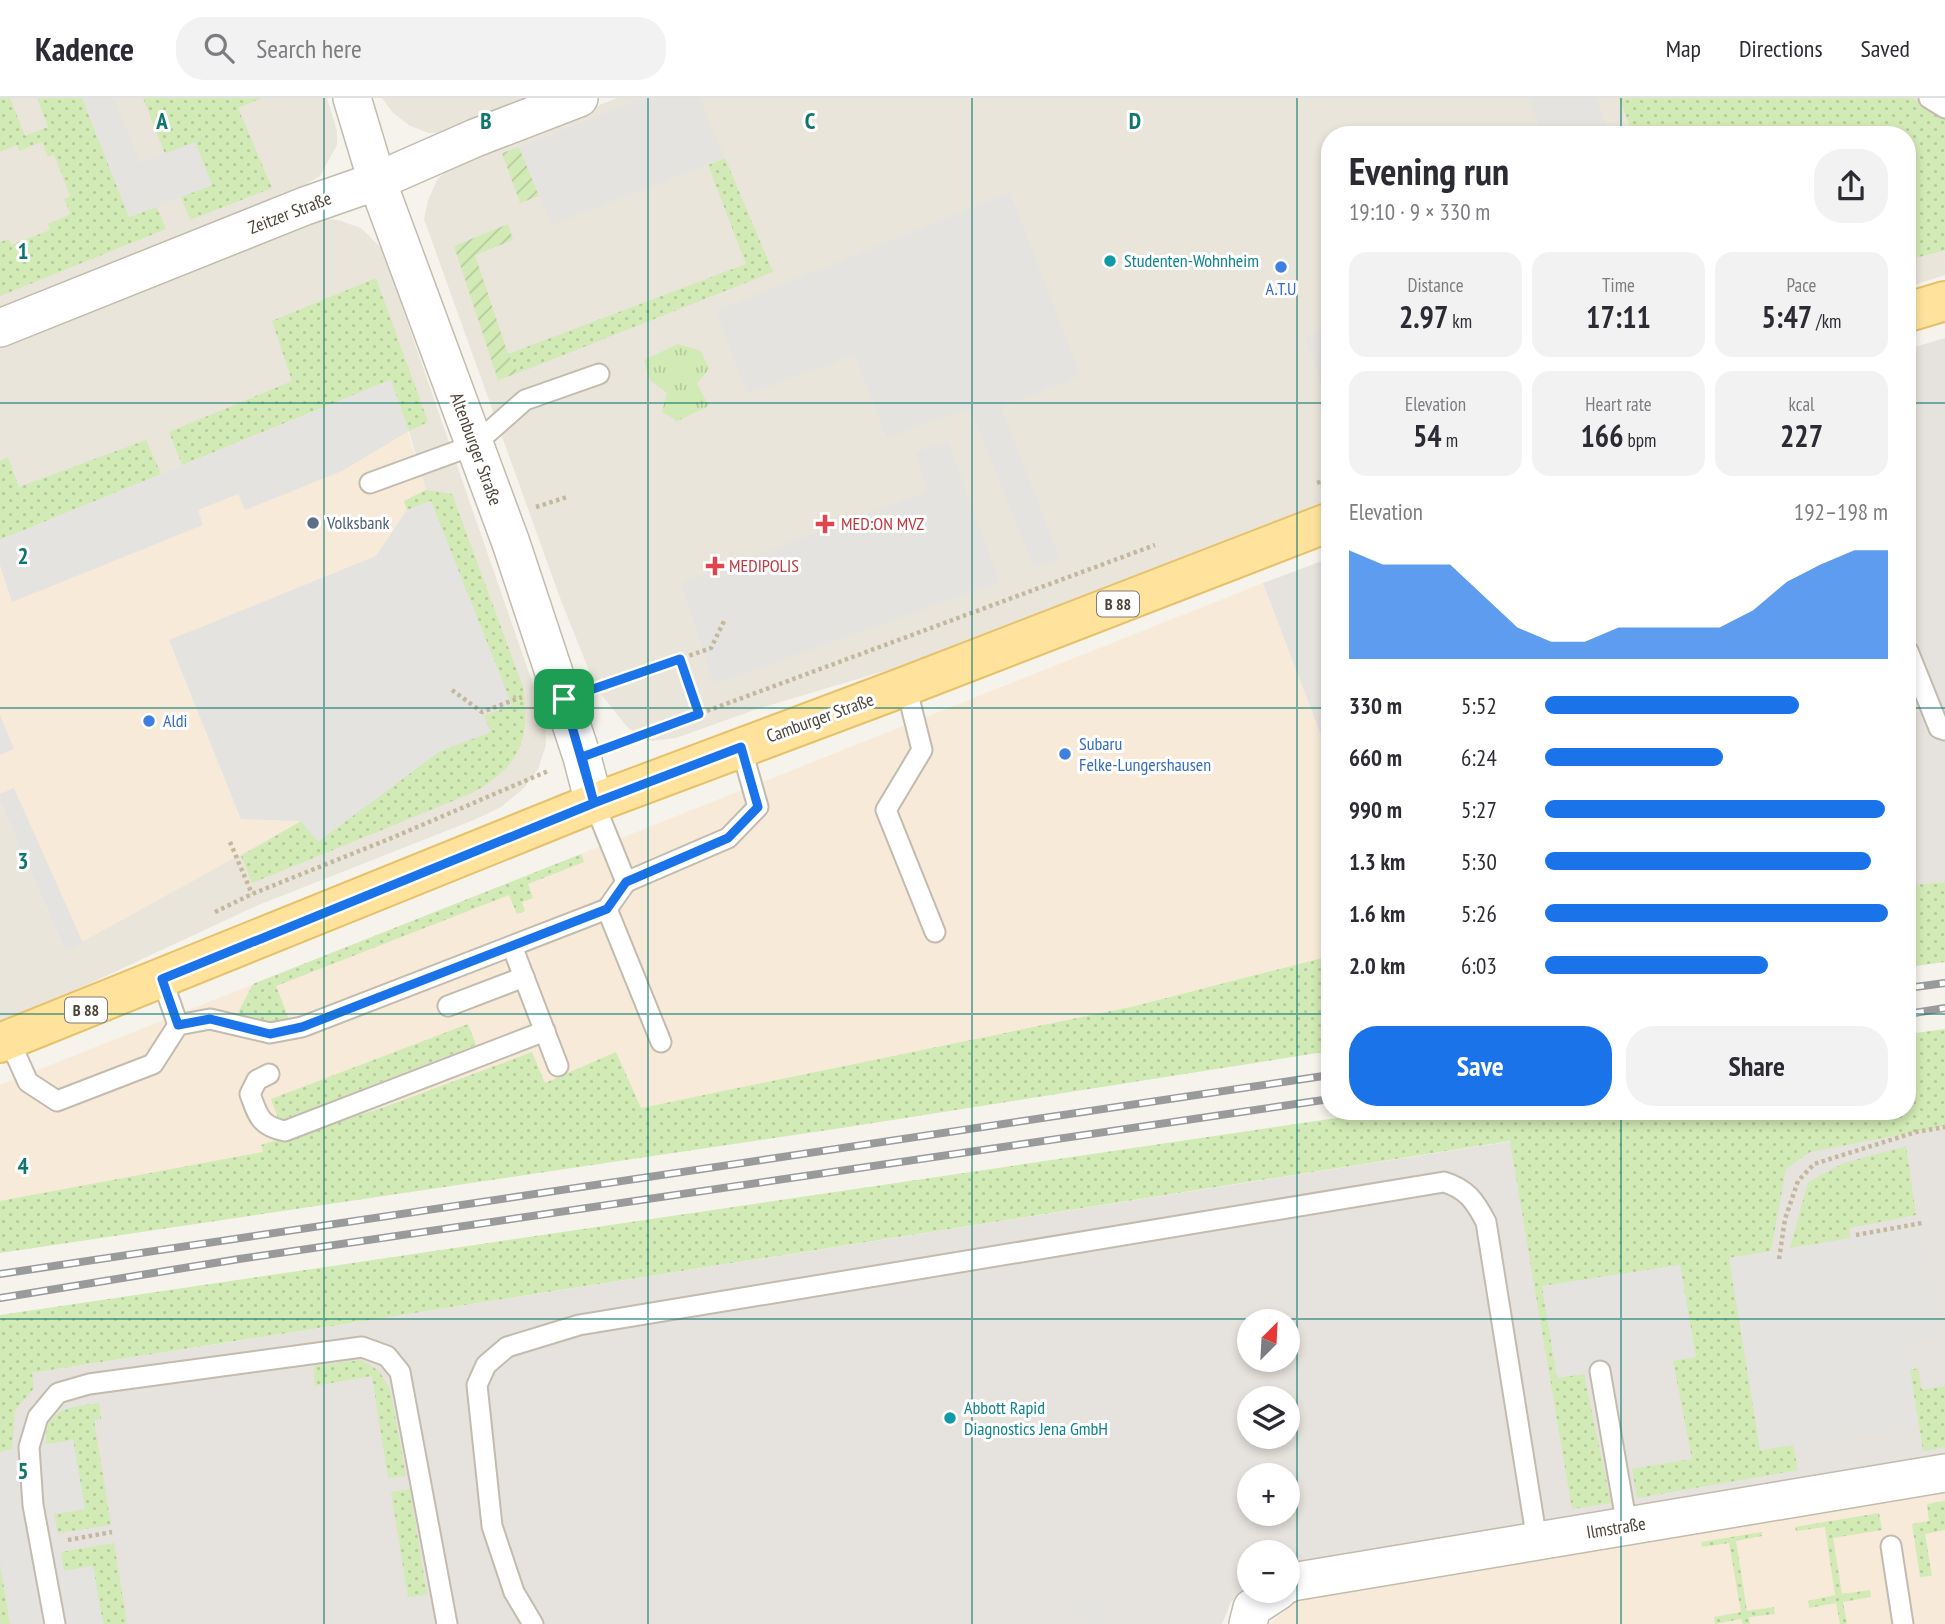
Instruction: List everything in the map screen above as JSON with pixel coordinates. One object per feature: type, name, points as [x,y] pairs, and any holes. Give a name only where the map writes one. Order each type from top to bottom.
[{"type":"main road","points":[[1916,310],[1945,301]]},
{"type":"main road","name":"Camburger Straße","points":[[5,1041],[594,803],[1321,525]]},
{"type":"street","name":"Altenburger Straße","points":[[352,98],[377,181],[511,543],[547,696],[582,757],[594,803]]},
{"type":"street","name":"Zeitzer Straße","points":[[0,328],[305,206],[377,181],[475,138],[579,98]]},
{"type":"street","name":"Ilmstraße","points":[[1300,1581],[1945,1473]]},
{"type":"street","points":[[1248,1624],[1252,1608],[1260,1603]]},
{"type":"lane","points":[[1929,98],[1945,108]]},
{"type":"lane","points":[[370,482],[474,445],[525,400],[599,374]]},
{"type":"lane","points":[[1916,671],[1939,727],[1945,730]]},
{"type":"lane","points":[[906,686],[922,750],[886,810],[935,932]]},
{"type":"lane","points":[[5,1041],[28,1082],[57,1101],[153,1064],[178,1025],[210,1019],[270,1034],[302,1027],[607,909],[626,882],[728,838],[758,807],[741,747]]},
{"type":"lane","points":[[594,803],[626,882]]},
{"type":"lane","points":[[607,909],[661,1041]]},
{"type":"lane","points":[[512,946],[558,1066]]},
{"type":"lane","points":[[448,1006],[524,976]]},
{"type":"lane","points":[[162,979],[178,1025]]},
{"type":"lane","points":[[269,1074],[257,1080],[250,1094],[259,1119],[271,1129],[285,1131],[545,1031]]},
{"type":"lane","points":[[518,1624],[514,1592],[492,1526],[477,1385],[486,1365],[507,1347],[579,1325],[1444,1182],[1468,1193],[1486,1222],[1537,1541]]},
{"type":"lane","points":[[55,1624],[33,1505],[29,1447],[38,1417],[58,1393],[89,1384],[362,1347],[387,1356],[400,1372],[447,1624]]},
{"type":"lane","points":[[1600,1371],[1627,1526]]},
{"type":"lane","points":[[1891,1545],[1903,1624]]},
{"type":"lane","points":[[514,1592],[533,1624]]},
{"type":"path","points":[[1315,484],[1321,482]]},
{"type":"path","points":[[582,757],[1164,542]]},
{"type":"path","points":[[452,690],[482,712],[547,696],[711,648],[725,620]]},
{"type":"path","points":[[680,659],[699,714]]},
{"type":"path","points":[[230,842],[252,894]]},
{"type":"path","points":[[1779,1259],[1785,1219],[1798,1181],[1814,1164],[1916,1132],[1945,1127]]},
{"type":"path","points":[[1856,1235],[1922,1223]]},
{"type":"path","points":[[40,1545],[112,1532]]},
{"type":"shaded area","points":[[0,98],[327,98],[337,131],[337,145],[320,176],[281,198],[0,311]]},
{"type":"shaded area","points":[[82,98],[114,98],[140,163],[195,142],[212,185],[129,217]]},
{"type":"shaded area","points":[[382,98],[535,98],[449,132],[429,133],[410,126],[393,113]]},
{"type":"shaded area","points":[[617,98],[1945,98],[1945,275],[1916,284],[1916,126],[1321,126],[1321,505],[925,659],[757,709],[676,738],[650,741],[628,728],[596,688],[560,598],[424,219],[428,200],[437,180],[450,167],[470,156]]},
{"type":"shaded area","points":[[642,98],[699,98],[725,158],[552,225],[519,147]]},
{"type":"shaded area","points":[[1528,98],[1596,98],[1607,126],[1539,126]]},
{"type":"shaded area","points":[[1010,192],[1081,376],[1001,407],[1060,559],[1034,568],[970,408],[887,438],[854,355],[747,394],[716,311]]},
{"type":"shaded area","points":[[327,219],[361,228],[382,249],[545,719],[546,745],[538,769],[524,788],[501,807],[474,820],[256,906],[0,1023],[0,802],[65,951],[301,821],[426,490],[409,431],[0,540],[0,347],[311,222]]},
{"type":"shaded area","points":[[1321,332],[1321,379],[1305,338]]},
{"type":"shaded area","points":[[1945,338],[1945,882],[1916,884],[1916,347]]},
{"type":"shaded area","points":[[391,380],[426,490],[512,705],[65,951],[0,802],[0,540]]},
{"type":"shaded area","points":[[391,380],[409,431],[342,471],[245,510],[238,494],[198,510],[203,525],[12,602],[0,565],[0,540]]},
{"type":"shaded area","points":[[948,442],[1000,582],[714,684],[681,583],[928,491],[915,452]]},
{"type":"shaded area","points":[[431,501],[512,705],[484,716],[491,732],[440,751],[318,842],[301,821],[241,819],[169,640],[376,556],[407,510]]},
{"type":"shaded area","points":[[1321,561],[1321,735],[1263,583]]},
{"type":"shaded area","points":[[1263,583],[1321,735],[1321,958],[1135,1006],[641,1108],[0,1201],[0,1085]]},
{"type":"shaded area","points":[[0,715],[14,749],[0,755]]},
{"type":"shaded area","points":[[14,788],[83,943],[65,951],[0,802],[0,794]]},
{"type":"shaded area","points":[[1945,1071],[1945,1455],[1300,1564],[1300,1540],[1237,1540],[1237,1596],[1231,1602],[1222,1624],[0,1624],[0,1378],[1564,1133],[1767,1120],[1916,1120],[1916,1102]]},
{"type":"shaded area","points":[[1923,1227],[1940,1333],[1913,1337],[1918,1368],[1910,1370],[1918,1425],[1760,1450],[1729,1258]]},
{"type":"shaded area","points":[[1680,1265],[1696,1357],[1557,1378],[1542,1286]]},
{"type":"shaded area","points":[[73,1440],[85,1509],[54,1514],[64,1571],[93,1566],[103,1624],[10,1624],[0,1562],[0,1452]]},
{"type":"shaded area","points":[[1945,1491],[1945,1624],[1269,1624],[1295,1603],[1314,1597]]},
{"type":"shaded area","points":[[1106,1598],[1110,1624],[1078,1624],[1075,1602]]},
{"type":"green space","points":[[0,98],[10,98],[25,136],[48,127],[37,98],[82,98],[129,217],[157,207],[166,229],[0,296],[0,242],[9,239],[11,245],[50,230],[48,224],[71,214],[64,199],[70,196],[54,154],[48,157],[42,142],[19,151],[17,145],[0,152]]},
{"type":"green space","points":[[143,98],[262,98],[238,108],[272,188],[190,220],[181,197],[212,185],[195,143],[165,154]]},
{"type":"green space","points":[[1619,98],[1912,98],[1945,117],[1945,250],[1916,258],[1916,126],[1630,126]]},
{"type":"green space","points":[[519,147],[539,196],[520,203],[502,153]]},
{"type":"green space","points":[[725,158],[773,272],[518,373],[508,354],[746,264],[708,165]]},
{"type":"green space","points":[[508,224],[513,240],[475,255],[508,354],[518,373],[498,380],[454,246]]},
{"type":"green space","points":[[376,278],[428,422],[409,431],[390,380],[182,465],[169,432],[292,381],[272,321]]},
{"type":"green space","points":[[678,344],[701,351],[709,369],[697,384],[709,406],[677,421],[662,412],[667,393],[650,380],[644,360]]},
{"type":"green space","points":[[146,440],[161,474],[0,540],[0,461],[8,457],[19,487]]},
{"type":"green space","points":[[426,490],[452,494],[523,687],[525,722],[518,750],[501,773],[472,793],[252,883],[241,856],[301,821],[318,841],[440,751],[490,732],[431,501],[407,510],[404,501]]},
{"type":"green space","points":[[581,854],[584,862],[528,884],[533,898],[522,902],[525,911],[517,914],[509,895],[276,986],[290,1022],[274,1025],[241,1018],[239,1011],[253,984]]},
{"type":"green space","points":[[1945,882],[1945,962],[1916,966],[1916,884]]},
{"type":"green space","points":[[1321,958],[1321,1052],[835,1129],[0,1253],[0,1201],[263,1152],[261,1145],[382,1108],[532,1052],[545,1083],[616,1052],[641,1108],[1135,1006]]},
{"type":"green space","points":[[468,1024],[476,1045],[279,1121],[271,1099]]},
{"type":"green space","points":[[1945,1029],[1945,1126],[1810,1152],[1786,1169],[1771,1251],[1729,1258],[1761,1450],[1793,1445],[1798,1470],[1637,1498],[1632,1469],[1692,1459],[1673,1361],[1695,1357],[1680,1265],[1542,1286],[1557,1377],[1584,1374],[1611,1503],[1572,1509],[1510,1141],[32,1373],[34,1388],[15,1411],[12,1449],[0,1452],[0,1315],[1323,1120],[1916,1120],[1916,1033]]},
{"type":"green space","points":[[1906,1146],[1916,1215],[1849,1228],[1850,1238],[1790,1248],[1808,1182],[1844,1163]]},
{"type":"green space","points":[[361,1360],[379,1371],[390,1389],[406,1476],[388,1478],[372,1376],[314,1386],[314,1366]]},
{"type":"green space","points":[[1918,1368],[1922,1390],[1945,1386],[1945,1447],[1923,1451],[1910,1369]]},
{"type":"green space","points":[[99,1403],[101,1419],[94,1420],[111,1525],[58,1533],[54,1514],[85,1509],[73,1440],[46,1444],[46,1432],[54,1416],[61,1412]]},
{"type":"green space","points":[[410,1489],[427,1595],[408,1597],[391,1492]]},
{"type":"green space","points":[[1945,1501],[1945,1530],[1925,1534],[1932,1576],[1920,1577],[1912,1524],[1929,1521],[1927,1504]]},
{"type":"green space","points":[[1879,1513],[1882,1530],[1833,1538],[1842,1594],[1870,1590],[1871,1597],[1843,1602],[1847,1624],[1840,1624],[1836,1603],[1809,1608],[1808,1601],[1835,1595],[1825,1527],[1796,1531],[1795,1527]]},
{"type":"green space","points":[[1762,1532],[1762,1536],[1736,1541],[1747,1611],[1774,1607],[1775,1614],[1749,1617],[1750,1624],[1743,1624],[1741,1619],[1715,1624],[1714,1617],[1741,1612],[1729,1543],[1702,1547],[1701,1542]]},
{"type":"green space","points":[[114,1543],[127,1624],[103,1624],[93,1566],[64,1571],[61,1552]]},
{"type":"green space","points":[[0,1562],[10,1624],[1,1624],[0,1620]]},
{"type":"railway","points":[[1916,987],[1945,983]]},
{"type":"railway","points":[[1916,1013],[1945,1008]]},
{"type":"railway","points":[[0,1274],[1321,1076]]},
{"type":"railway","points":[[0,1298],[239,1259],[1321,1100]]},
{"type":"place","name":"Studenten-Wohnheim","points":[[1110,261]]},
{"type":"place","name":"A.T.U","points":[[1281,267]]},
{"type":"place","name":"Volksbank","points":[[313,523]]},
{"type":"place","name":"MED:ON MVZ","points":[[825,524]]},
{"type":"place","name":"MEDIPOLIS","points":[[715,566]]},
{"type":"place","name":"Aldi","points":[[149,721]]},
{"type":"place","name":"Subaru Felke-Lungershausen","points":[[1065,754]]},
{"type":"place","name":"Abbott Rapid Diagnostics Jena GmbH","points":[[950,1418]]},
{"type":"route","points":[[564,699],[594,803],[162,979],[178,1025],[210,1019],[270,1034],[302,1027],[607,909],[626,882],[728,838],[758,807],[741,747],[594,803],[582,757],[699,714],[680,659],[564,699]]}]
